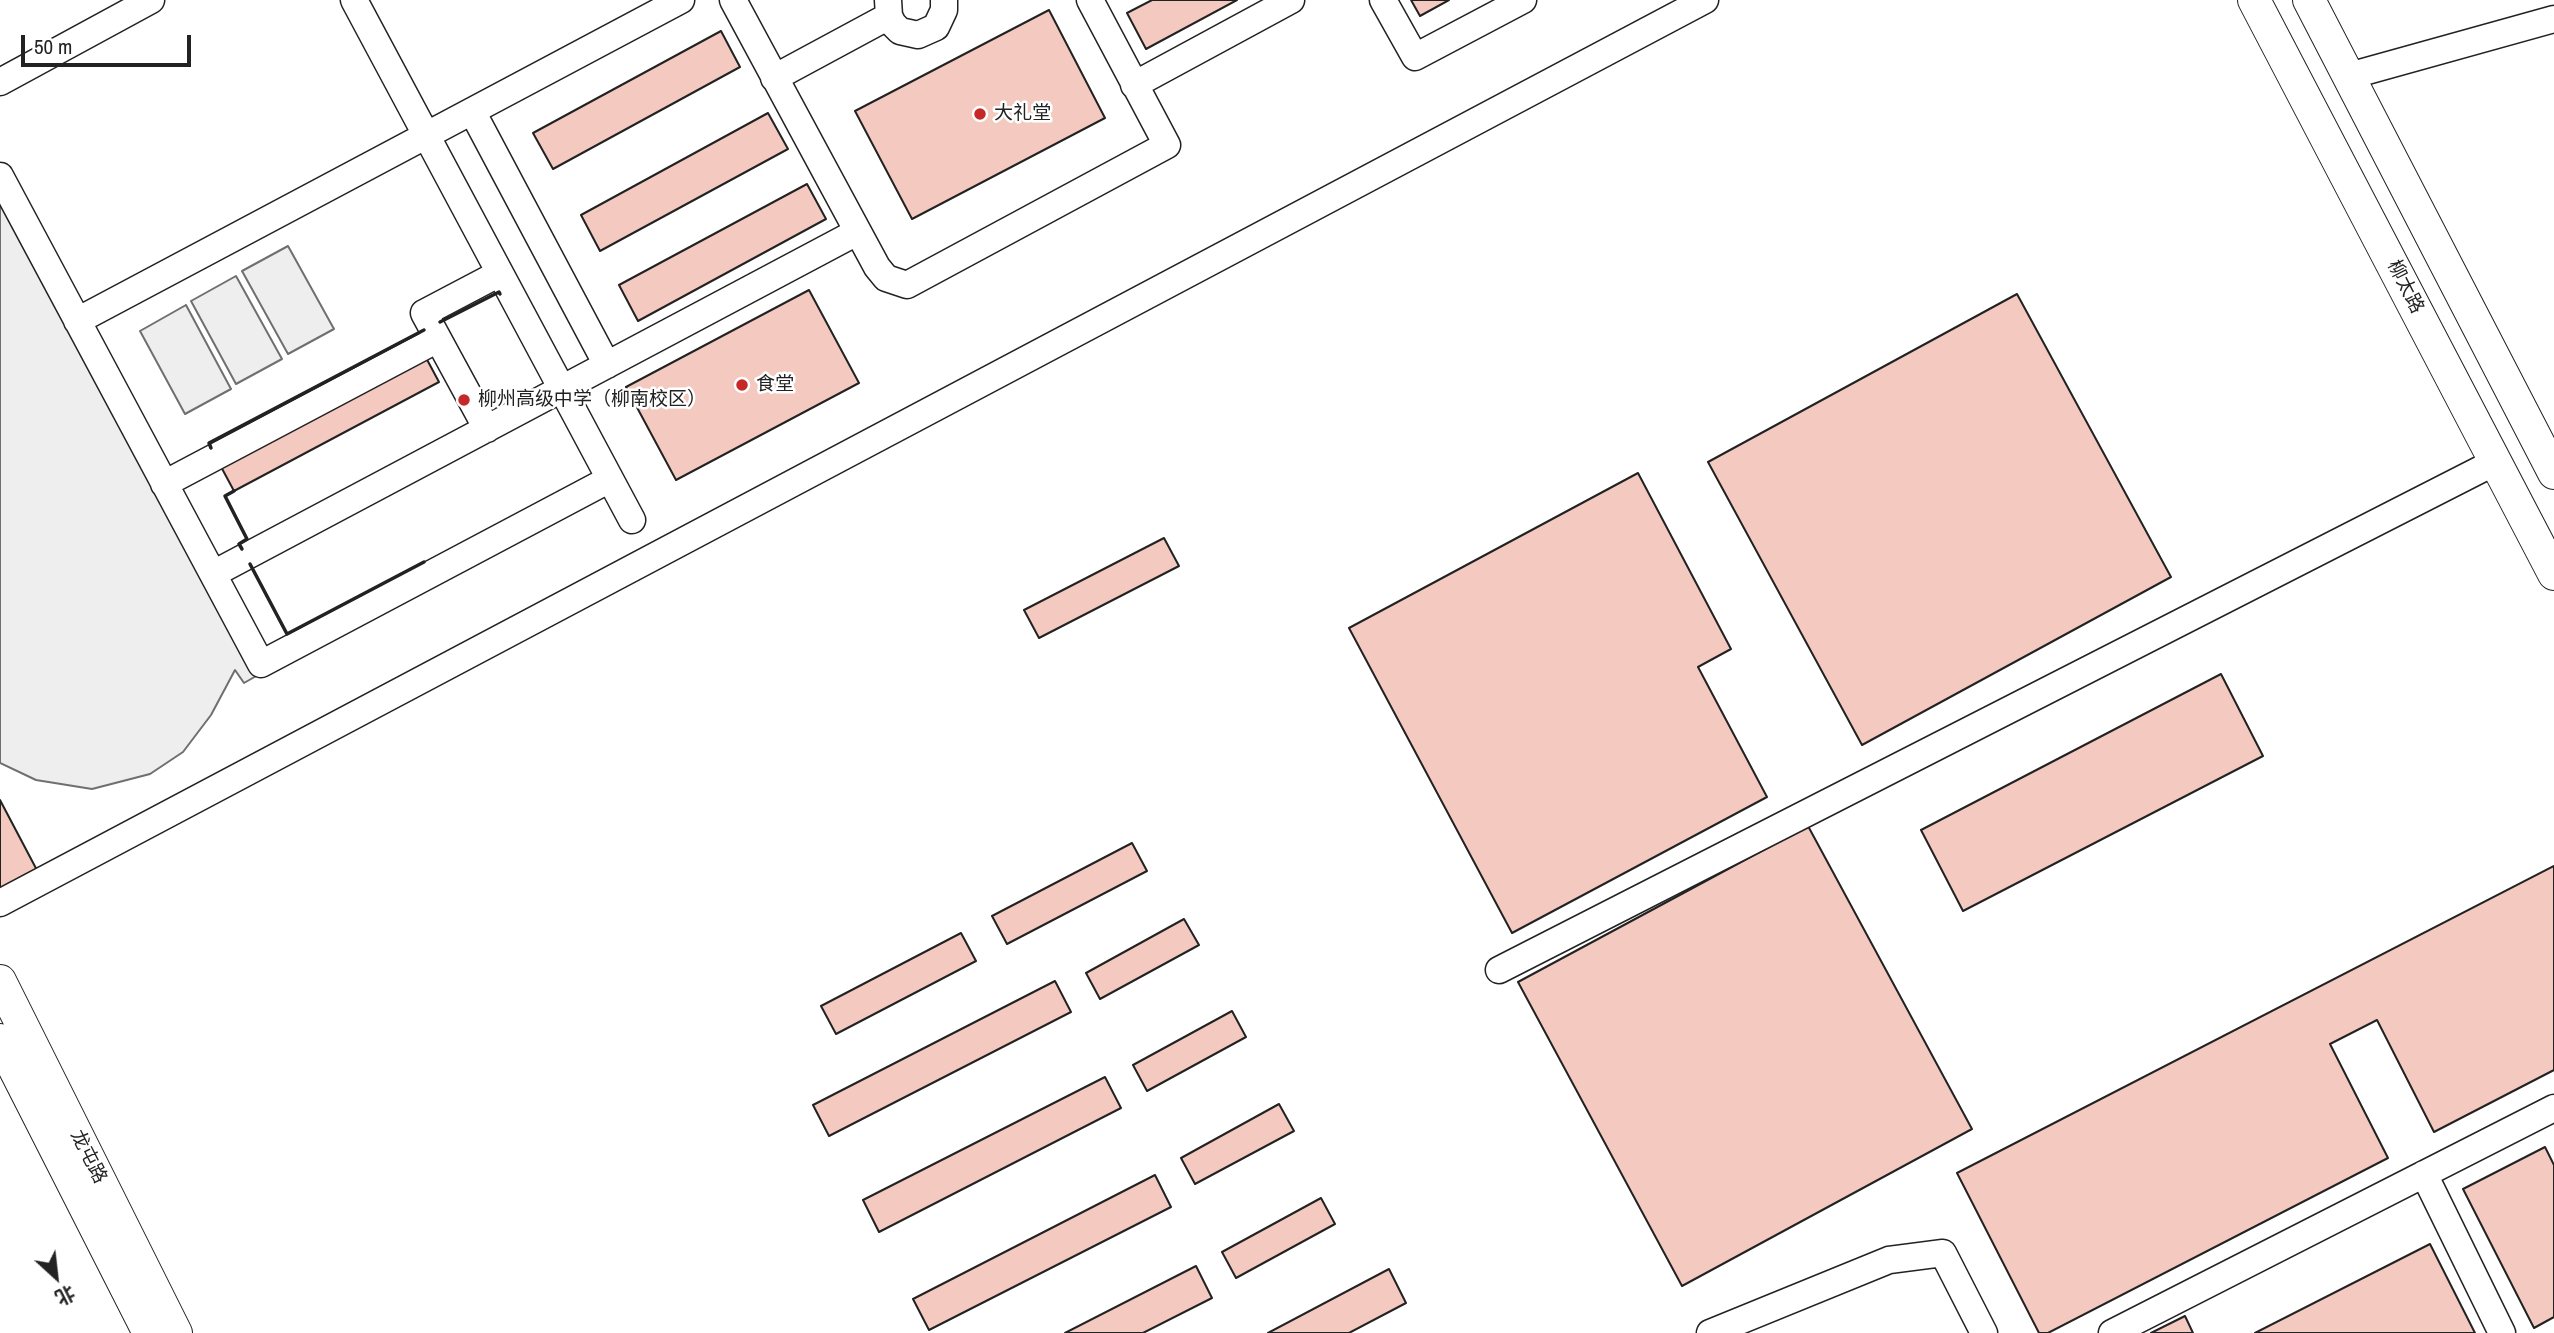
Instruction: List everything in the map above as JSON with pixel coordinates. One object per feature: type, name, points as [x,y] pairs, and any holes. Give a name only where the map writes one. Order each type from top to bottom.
[{"type":"main road","name":"柳太路","points":[[2254,0],[2554,574]]},
{"type":"main road","points":[[2309,0],[2554,473]]},
{"type":"main road","name":"龙屯路","points":[[0,981],[176,1333]]},
{"type":"main road","name":"龙屯路","points":[[0,1040],[149,1333]]},
{"type":"street","points":[[0,82],[151,0]]},
{"type":"street","points":[[77,321],[681,0]]},
{"type":"street","points":[[733,0],[857,232],[886,278],[907,285],[1167,145],[1090,0]]},
{"type":"street","points":[[774,78],[888,8],[901,30],[918,34],[928,32],[941,19],[944,0]]},
{"type":"street","points":[[1134,85],[1292,0]]},
{"type":"street","points":[[1383,0],[1415,57],[1523,0]]},
{"type":"street","points":[[0,903],[1705,0]]},
{"type":"street","points":[[365,4],[426,135],[632,520]]},
{"type":"street","points":[[2349,76],[2554,19]]},
{"type":"street","points":[[472,111],[607,365]]},
{"type":"street","points":[[0,176],[261,664],[610,479]]},
{"type":"street","points":[[213,574],[857,232]]},
{"type":"street","points":[[487,429],[424,313],[500,273]]},
{"type":"street","points":[[164,484],[438,339]]},
{"type":"street","points":[[1499,970],[2496,461]]},
{"type":"street","points":[[2112,1333],[2554,1108]]},
{"type":"street","points":[[2424,1174],[2502,1333]]},
{"type":"street","points":[[1710,1333],[1889,1260],[1943,1253],[1984,1333]]},
{"type":"shaded area","points":[[0,192],[272,667],[244,683],[235,670],[211,715],[183,752],[150,774],[92,789],[36,780],[0,763]]},
{"type":"shaded area","points":[[288,246],[334,329],[288,354],[242,271]]},
{"type":"shaded area","points":[[236,276],[282,359],[236,384],[191,301]]},
{"type":"shaded area","points":[[186,305],[231,389],[185,414],[140,331]]},
{"type":"building","points":[[1152,0],[1237,0],[1146,49],[1127,13]]},
{"type":"building","points":[[1411,0],[1449,0],[1420,16]]},
{"type":"building","name":"大礼堂","points":[[1049,10],[1105,118],[912,219],[855,111]]},
{"type":"building","points":[[721,31],[740,67],[553,169],[533,133]]},
{"type":"building","points":[[768,113],[788,149],[600,251],[581,215]]},
{"type":"building","points":[[807,184],[826,219],[638,321],[619,285]]},
{"type":"building","name":"食堂","points":[[809,290],[859,383],[676,480],[626,387]]},
{"type":"building","points":[[2017,294],[2171,577],[1862,745],[1708,462]]},
{"type":"building","points":[[424,354],[439,382],[234,491],[219,463]]},
{"type":"building","points":[[1638,473],[1731,649],[1698,667],[1767,797],[1512,933],[1349,628]]},
{"type":"building","points":[[1164,538],[1179,566],[1039,638],[1024,610]]},
{"type":"building","points":[[2221,674],[2263,756],[1963,911],[1921,830]]},
{"type":"building","points":[[0,800],[39,874],[0,893]]},
{"type":"building","points":[[1808,826],[1972,1129],[1682,1286],[1518,982]]},
{"type":"building","points":[[1132,843],[1147,871],[1007,944],[992,916]]},
{"type":"building","points":[[2554,866],[2554,1070],[2434,1132],[2377,1020],[2330,1044],[2388,1158],[2048,1333],[2039,1333],[1957,1173]]},
{"type":"building","points":[[1184,919],[1199,945],[1100,999],[1086,973]]},
{"type":"building","points":[[961,933],[976,961],[836,1034],[821,1006]]},
{"type":"building","points":[[1055,981],[1071,1012],[829,1136],[813,1105]]},
{"type":"building","points":[[1232,1011],[1246,1037],[1147,1091],[1133,1065]]},
{"type":"building","points":[[1105,1077],[1121,1108],[879,1232],[863,1200]]},
{"type":"building","points":[[1279,1104],[1294,1131],[1195,1184],[1181,1158]]},
{"type":"building","points":[[2545,1147],[2554,1165],[2554,1317],[2534,1328],[2463,1189]]},
{"type":"building","points":[[1155,1175],[1171,1207],[929,1330],[913,1299]]},
{"type":"building","points":[[1321,1198],[1335,1224],[1236,1278],[1222,1252]]},
{"type":"building","points":[[2430,1244],[2475,1333],[2255,1333]]},
{"type":"building","points":[[1196,1266],[1212,1298],[1143,1333],[1065,1333]]},
{"type":"building","points":[[1389,1269],[1406,1303],[1349,1333],[1268,1333]]},
{"type":"building","points":[[2185,1316],[2193,1333],[2151,1333]]},
{"type":"wall","points":[[440,322],[499,292],[500,294]]},
{"type":"wall","points":[[211,448],[209,443],[424,330]]},
{"type":"wall","points":[[234,491],[225,496],[247,539],[239,544],[242,549]]},
{"type":"wall","points":[[250,564],[287,634],[424,562]]},
{"type":"place","name":"大礼堂","points":[[980,114]]},
{"type":"place","name":"食堂","points":[[742,385]]},
{"type":"place","name":"柳州高级中学（柳南校区）","points":[[464,400]]}]
